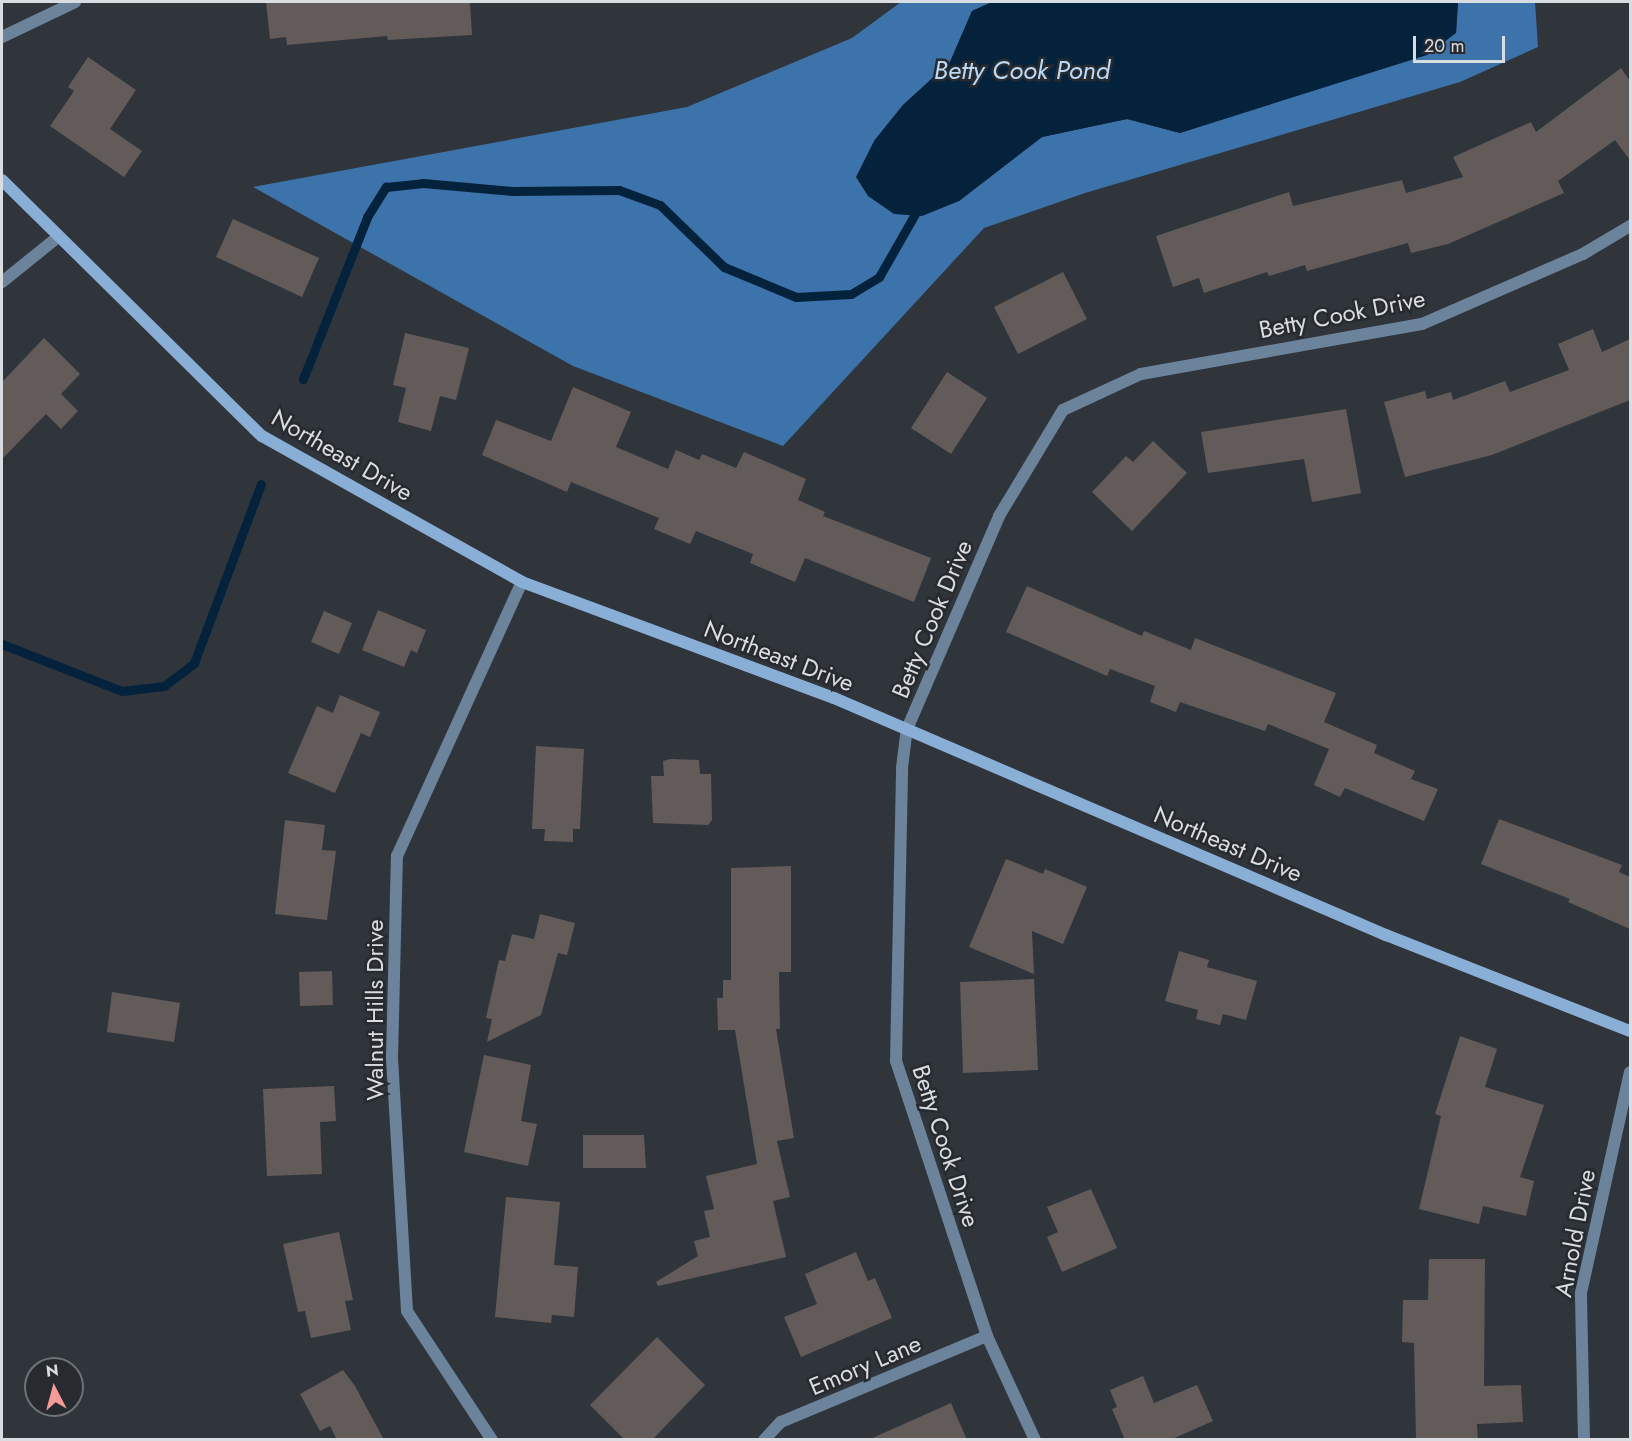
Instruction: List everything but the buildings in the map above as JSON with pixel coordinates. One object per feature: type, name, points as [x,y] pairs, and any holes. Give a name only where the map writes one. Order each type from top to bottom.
[{"type":"street","points":[[2,37],[75,2]]},
{"type":"street","name":"Northeast Drive","points":[[2,180],[262,435],[522,582],[908,729],[1386,935],[1630,1031]]},
{"type":"street","name":"Betty Cook Drive","points":[[1035,1440],[987,1336],[896,1061],[902,768],[908,729],[999,516],[1063,410],[1142,374],[1422,324],[1582,254],[1630,226]]},
{"type":"street","points":[[2,282],[58,237]]},
{"type":"street","name":"Walnut Hills Drive","points":[[492,1440],[407,1311],[392,1058],[398,856],[522,582]]},
{"type":"street","name":"Arnold Drive","points":[[1584,1440],[1581,1293],[1630,1072]]},
{"type":"street","name":"Emory Lane","points":[[764,1440],[781,1422],[987,1336]]},
{"type":"shaded area","points":[[901,2],[992,2],[972,11],[950,62],[903,105],[874,141],[959,201],[1042,137],[1127,119],[1180,133],[1300,94],[1456,33],[1458,2],[1535,2],[1538,47],[1460,82],[1085,193],[984,228],[783,446],[573,366],[253,187],[687,107],[852,38]]},
{"type":"water","name":"Betty Cook Pond","points":[[992,2],[1458,2],[1456,33],[1427,55],[1180,133],[1127,119],[1042,137],[959,201],[922,216],[894,214],[868,196],[856,177],[874,141],[903,105],[950,62],[972,11]]},
{"type":"waterway","points":[[303,379],[367,217],[386,187],[423,183],[512,191],[619,190],[660,205],[724,267],[796,297],[851,294],[879,277],[919,207]]},
{"type":"waterway","points":[[2,644],[122,691],[164,686],[194,663],[261,484]]}]
